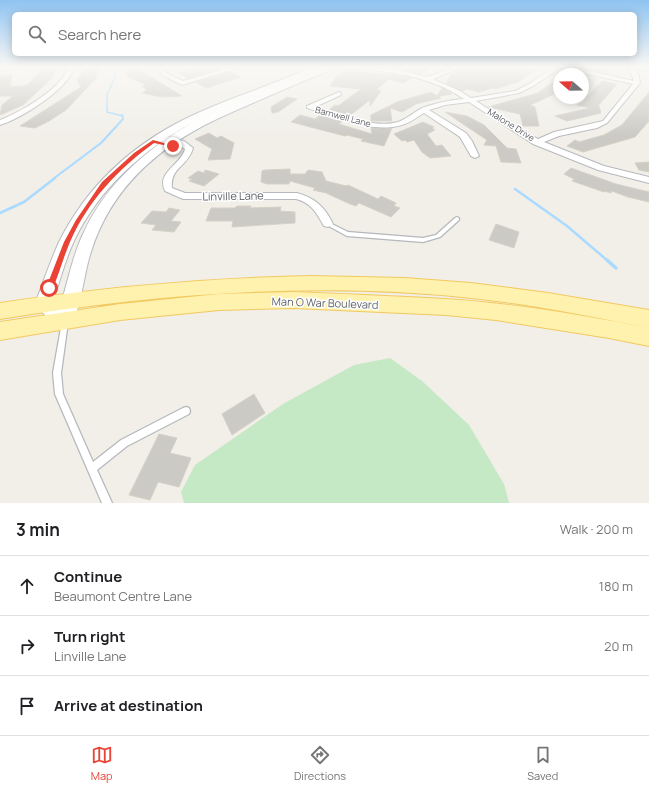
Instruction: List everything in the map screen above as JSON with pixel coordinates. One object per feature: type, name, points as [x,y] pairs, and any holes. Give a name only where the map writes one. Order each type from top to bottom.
[{"type":"main road","name":"Man O War Boulevard","points":[[0,311],[128,293],[221,285],[277,283],[388,285],[486,292],[649,319]]},
{"type":"main road","name":"Man O War Boulevard","points":[[0,331],[120,312],[220,302],[294,300],[446,307],[496,312],[610,329],[649,337]]},
{"type":"street","points":[[0,123],[24,112],[42,100],[53,89]]},
{"type":"street","points":[[262,89],[203,114],[162,140],[115,172],[94,196],[78,220],[67,242],[44,304],[65,320],[83,254],[93,228],[103,210],[124,181],[150,156],[162,140],[277,89]]},
{"type":"street","name":"Malone Drive","points":[[453,89],[536,142],[601,168],[649,180]]},
{"type":"street","name":"Barnwell Lane","points":[[339,94],[308,107],[370,125],[388,126],[402,123],[424,110],[444,103],[495,97],[523,89]]},
{"type":"street","points":[[536,142],[557,134],[594,126],[605,122],[632,89]]},
{"type":"street","points":[[424,110],[463,135],[468,141],[475,156]]},
{"type":"street","name":"Linville Lane","points":[[162,140],[188,154],[182,164],[172,171],[167,179],[168,188],[183,196],[297,196],[308,199],[319,207],[328,224]]},
{"type":"lane","points":[[328,224],[347,234],[423,240],[438,236],[457,219]]},
{"type":"lane","points":[[65,320],[57,373],[59,394],[107,503]]},
{"type":"lane","points":[[92,469],[124,443],[186,411]]},
{"type":"green space","points":[[390,358],[422,381],[469,425],[504,484],[509,503],[184,503],[181,492],[195,465],[283,404],[354,365]]},
{"type":"building","points":[[0,89],[40,89],[23,105],[0,115],[2,105],[13,96],[0,96]]},
{"type":"building","points":[[77,89],[85,89],[66,110],[49,121],[35,128],[20,126]]},
{"type":"building","points":[[171,89],[182,96],[162,97],[142,93],[147,90]]},
{"type":"building","points":[[360,89],[378,89],[381,91],[370,106],[370,100],[349,116],[329,110],[335,105],[338,106]]},
{"type":"building","points":[[441,89],[444,89],[452,94],[439,96],[441,98],[416,104],[402,112],[390,108],[392,121],[371,121],[371,115],[397,102],[431,92],[437,96]]},
{"type":"building","points":[[469,89],[487,89],[479,92]]},
{"type":"building","points":[[543,89],[553,89],[553,95],[530,105],[535,107],[539,126],[523,126],[520,114],[488,107],[538,93]]},
{"type":"building","points":[[594,89],[612,89],[597,107],[599,106],[601,113],[567,121],[555,116],[590,108],[577,105],[589,104],[589,95]]},
{"type":"building","points":[[649,92],[649,121],[635,137],[583,152],[567,146],[575,140],[579,142],[604,135],[622,125]]},
{"type":"building","points":[[287,97],[297,99],[278,112],[272,113],[271,107]]},
{"type":"building","points":[[445,112],[467,116],[484,125],[507,148],[516,149],[521,163],[501,162],[496,146],[484,145],[487,140]]},
{"type":"building","points":[[322,114],[343,121],[339,124],[372,134],[371,128],[392,128],[384,146],[361,141],[363,139],[347,135],[345,136],[291,122],[300,115],[315,119]]},
{"type":"building","points":[[423,122],[434,127],[432,128],[435,130],[427,134],[436,146],[442,145],[451,156],[430,158],[422,152],[414,140],[407,142],[405,140],[402,141],[394,134]]},
{"type":"building","points":[[209,133],[217,138],[221,136],[234,143],[230,159],[208,160],[212,149],[195,139]]},
{"type":"building","points":[[649,162],[649,172],[639,170],[635,163]]},
{"type":"building","points":[[571,168],[616,184],[649,192],[649,202],[612,191],[611,193],[604,192],[572,181],[574,179],[564,174]]},
{"type":"building","points":[[290,169],[290,174],[305,174],[308,170],[322,172],[326,181],[346,186],[348,185],[378,199],[381,196],[396,203],[394,206],[400,208],[391,217],[359,203],[356,206],[326,193],[313,190],[315,188],[290,181],[289,184],[267,184],[261,182],[262,171]]},
{"type":"building","points":[[205,170],[219,174],[204,186],[189,181],[192,179],[188,178],[198,171],[204,173]]},
{"type":"building","points":[[237,206],[251,206],[250,208],[281,207],[280,211],[295,212],[295,223],[232,227],[233,221],[206,221],[211,208],[235,208]]},
{"type":"building","points":[[169,208],[180,210],[171,221],[181,222],[174,232],[152,230],[156,225],[141,223],[152,211],[166,212]]},
{"type":"building","points":[[496,224],[519,232],[514,248],[489,240]]},
{"type":"building","points":[[254,394],[265,413],[232,435],[222,414]]},
{"type":"building","points":[[159,434],[177,438],[170,453],[191,458],[179,487],[158,482],[150,500],[129,495]]},
{"type":"waterway","points":[[109,89],[107,95],[107,112],[122,116]]},
{"type":"waterway","points":[[53,179],[101,143],[123,119],[122,116]]},
{"type":"waterway","points":[[0,213],[24,202],[55,178]]},
{"type":"waterway","points":[[515,189],[567,226],[608,261]]},
{"type":"waterway","points":[[607,260],[616,268]]},
{"type":"route","points":[[49,288],[60,258],[78,220],[104,183],[153,141],[173,146]]}]
